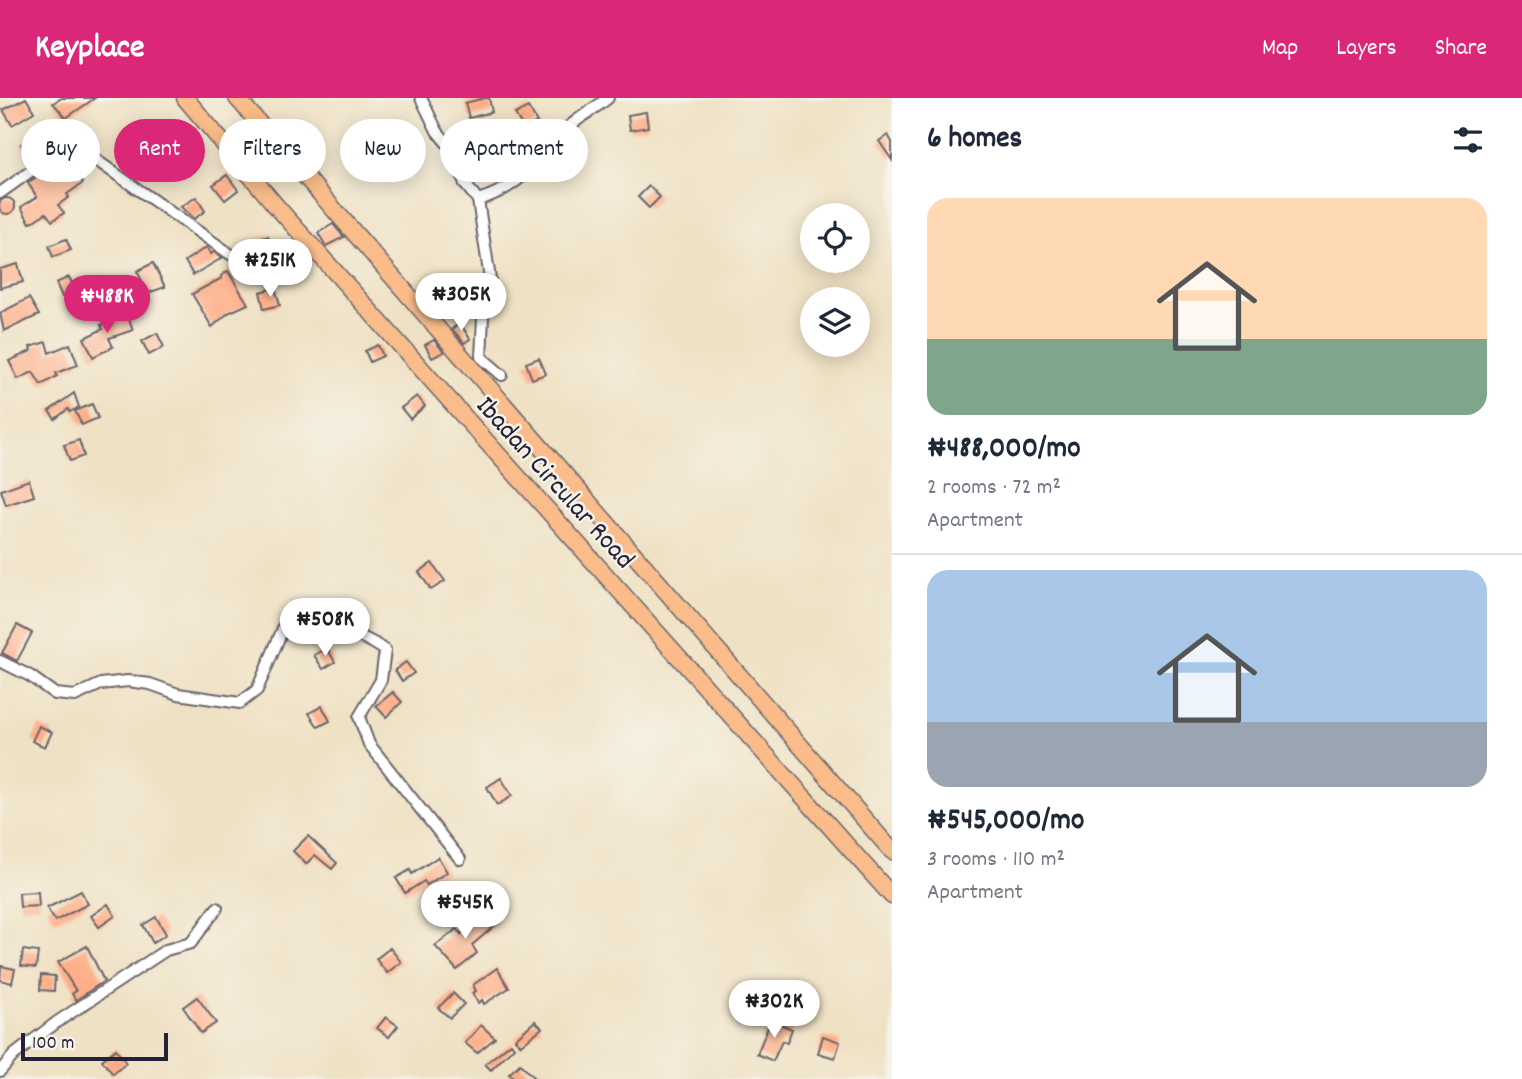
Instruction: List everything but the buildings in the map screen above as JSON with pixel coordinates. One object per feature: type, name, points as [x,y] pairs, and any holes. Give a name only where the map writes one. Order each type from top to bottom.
[{"type":"highway","name":"Ibadan Circular Road","points":[[185,98],[296,228],[892,896]]},
{"type":"highway","name":"Ibadan Circular Road","points":[[237,98],[892,850]]},
{"type":"street","points":[[421,98],[437,131],[455,153],[465,184],[478,200],[490,279],[483,317],[481,357],[502,375]]},
{"type":"street","points":[[478,200],[498,194],[533,170],[562,132],[608,98]]},
{"type":"street","points":[[0,193],[13,181],[66,146],[76,146],[230,254]]},
{"type":"street","points":[[0,661],[30,676],[55,694],[75,696],[101,684],[128,681],[150,684],[178,694],[240,703],[257,690],[284,626],[309,622],[359,633],[385,650],[381,680],[359,717],[369,744],[460,859]]},
{"type":"street","points":[[0,1071],[14,1055],[57,1022],[166,950],[191,943],[216,908]]}]
